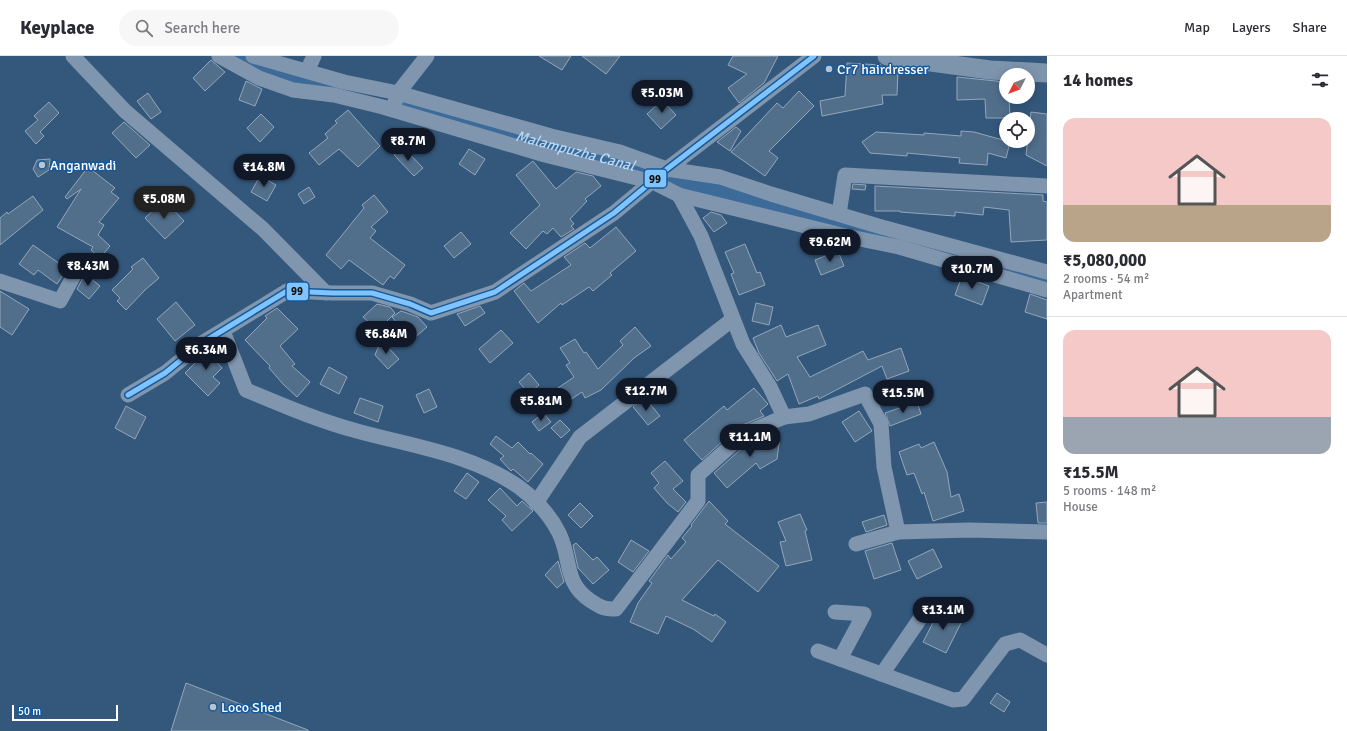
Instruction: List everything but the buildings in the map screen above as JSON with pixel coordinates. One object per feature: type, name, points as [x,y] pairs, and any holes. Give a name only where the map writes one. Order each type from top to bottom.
[{"type":"main road","points":[[887,56],[990,70],[1047,73]]},
{"type":"street","points":[[73,56],[125,111],[263,229],[326,293]]},
{"type":"street","points":[[219,56],[259,78],[293,90],[334,95],[545,155],[653,182],[679,195],[850,237],[899,247],[1047,290]]},
{"type":"street","points":[[253,56],[344,82],[398,93],[551,136],[620,152],[667,169],[720,177],[839,214],[1047,272]]},
{"type":"street","points":[[307,71],[314,56]]},
{"type":"street","points":[[393,111],[398,93],[427,56]]},
{"type":"street","points":[[128,395],[165,373],[202,343],[287,291],[326,293],[372,292],[410,304],[431,313],[495,292],[614,213],[667,169],[814,56]]},
{"type":"street","points":[[839,214],[845,175],[1047,186]]},
{"type":"street","points":[[679,195],[701,236],[743,344],[770,387],[784,417]]},
{"type":"street","points":[[0,281],[60,301],[78,268]]},
{"type":"street","points":[[536,503],[580,437],[733,319]]},
{"type":"street","points":[[223,331],[246,390],[324,421],[479,465],[519,487],[548,514],[560,534],[572,581],[582,595],[604,609],[616,609],[698,501],[698,475],[744,434],[784,417],[809,414],[865,394],[881,424],[884,467],[898,532]]},
{"type":"street","points":[[856,544],[898,532],[969,530],[1047,532]]},
{"type":"street","points":[[835,612],[864,614],[840,659]]},
{"type":"street","points":[[882,674],[924,613]]},
{"type":"street","points":[[818,651],[953,700],[963,699],[1005,644],[1020,640],[1047,655]]},
{"type":"waterway","name":"Malampuzha Canal","points":[[235,56],[280,74],[338,90]]},
{"type":"waterway","name":"Malampuzha Canal","points":[[404,106],[641,168],[827,222],[901,240]]},
{"type":"waterway","name":"Malampuzha Canal","points":[[979,260],[1047,280]]},
{"type":"transit line","name":"99","points":[[128,395],[165,373],[202,343],[287,291],[372,293],[410,304],[431,313],[495,292],[614,213],[667,169],[814,56]]},
{"type":"place","name":"Cr7 hairdresser","points":[[829,69]]},
{"type":"place","name":"Anganwadi","points":[[42,165]]},
{"type":"place","name":"Loco Shed","points":[[213,707]]}]
